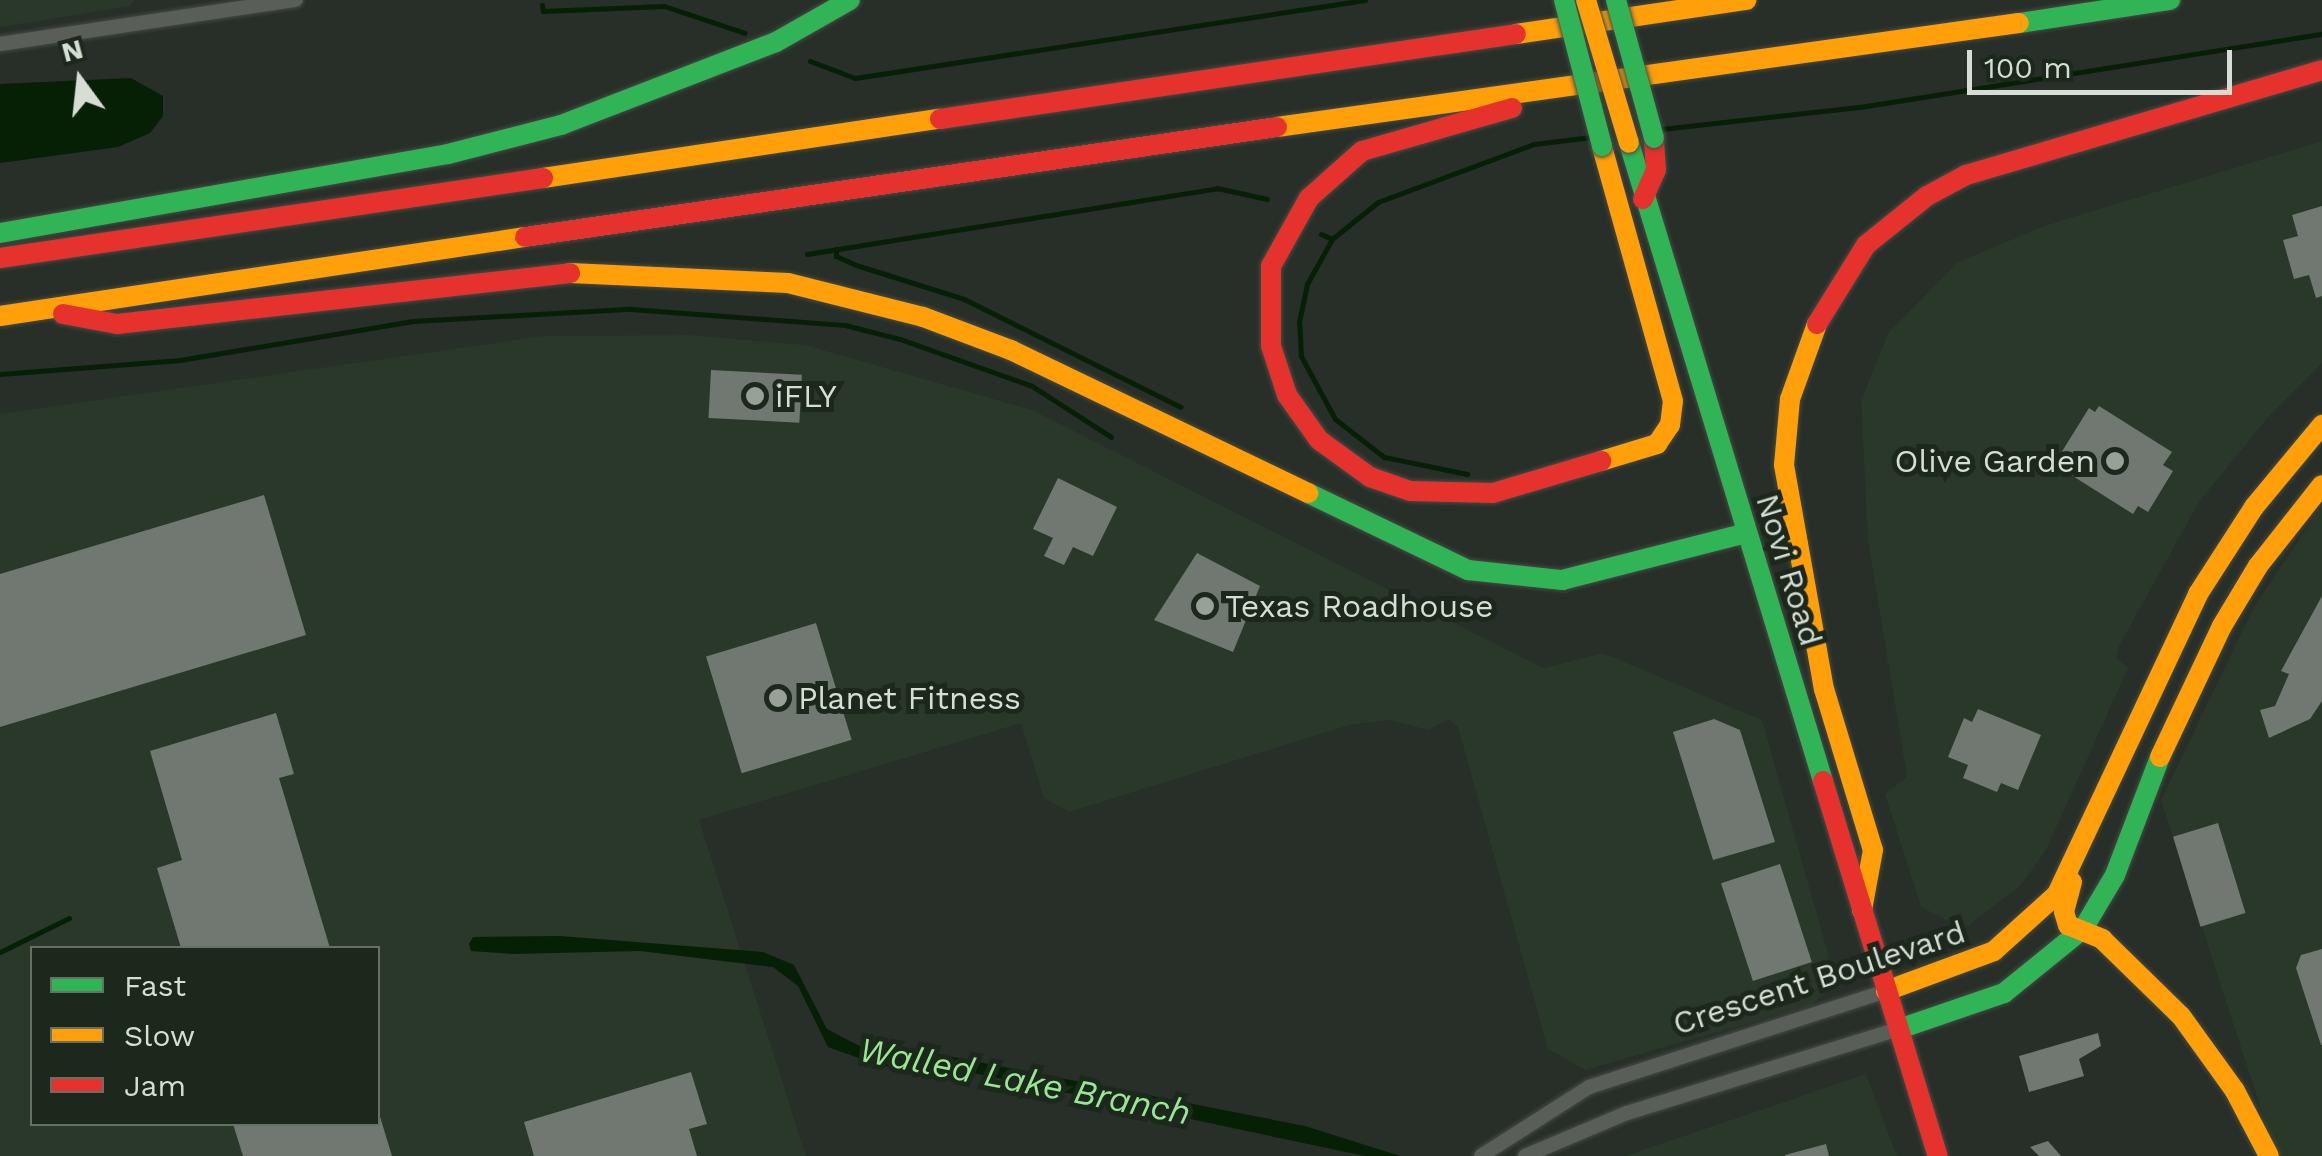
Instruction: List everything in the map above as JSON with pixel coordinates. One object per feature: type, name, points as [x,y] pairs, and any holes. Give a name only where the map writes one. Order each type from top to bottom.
[{"type":"main road","points":[[0,233],[448,154],[561,125],[776,42],[850,0]]},
{"type":"main road","points":[[1554,92],[1466,124],[1362,152],[1329,174],[1290,225],[1271,266],[1270,346],[1288,395],[1320,440],[1370,477],[1451,496],[1493,493],[1657,444],[1670,426],[1673,401],[1564,0]]},
{"type":"main road","name":"Novi Road","points":[[1586,0],[1643,199],[1938,1156]]},
{"type":"main road","points":[[1616,0],[1654,138],[1656,170],[1643,199]]},
{"type":"main road","points":[[1427,47],[1468,29],[1630,0]]},
{"type":"main road","points":[[0,258],[1747,0]]},
{"type":"main road","points":[[0,316],[1210,135],[1554,92],[2170,0]]},
{"type":"main road","points":[[1862,910],[1873,850],[1824,690],[1784,465],[1790,399],[1822,306],[1866,245],[1927,196],[1966,175],[2322,70]]},
{"type":"main road","points":[[44,310],[117,324],[586,271],[788,284],[923,316],[1011,350],[1468,570],[1562,580],[1747,533]]},
{"type":"main road","name":"Crescent Boulevard","points":[[1886,991],[1994,951],[2042,912],[2073,870],[2149,687],[2198,594],[2234,537],[2322,425]]},
{"type":"main road","points":[[1899,1029],[2004,993],[2083,930],[2115,875],[2168,734],[2222,626],[2258,566],[2322,485]]},
{"type":"main road","points":[[2234,537],[2246,565],[2258,566]]},
{"type":"main road","points":[[2198,594],[2216,594],[2224,604],[2222,626]]},
{"type":"main road","points":[[2073,870],[2064,912],[2068,925],[2102,939],[2181,1016],[2236,1091],[2269,1156]]},
{"type":"street","points":[[0,44],[188,7],[296,0]]},
{"type":"street","name":"Crescent Boulevard","points":[[1481,1156],[1589,1086],[1886,991]]},
{"type":"street","points":[[1525,1156],[1612,1118],[1899,1029]]},
{"type":"shaded area","points":[[0,0],[135,0],[130,6],[0,27]]},
{"type":"shaded area","points":[[2322,141],[2322,363],[2269,416],[2199,502],[2119,646],[2116,658],[2128,668],[2047,848],[2021,885],[1964,929],[1921,907],[1885,794],[1907,777],[1868,542],[1861,400],[1889,332],[1958,262],[2047,225]]},
{"type":"shaded area","points":[[690,335],[805,345],[1032,410],[1544,668],[1603,653],[1762,720],[1832,968],[1825,993],[1812,1005],[1585,1070],[1548,1049],[1458,727],[1449,719],[1428,730],[1390,720],[1349,725],[1069,812],[1044,798],[1021,723],[699,820],[806,1156],[0,1156],[0,414],[544,336]]},
{"type":"shaded area","points":[[2322,505],[2322,1156],[2276,1156],[2161,800],[2254,607]]},
{"type":"shaded area","points":[[1866,1074],[1897,1156],[1625,1156]]},
{"type":"water","points":[[131,78],[163,96],[163,116],[150,133],[118,147],[0,163],[0,84]]},
{"type":"water","points":[[560,936],[763,952],[794,965],[827,1029],[869,1051],[933,1053],[1305,1126],[1400,1156],[1365,1156],[959,1070],[881,1066],[828,1047],[798,986],[773,967],[640,951],[471,951],[469,944],[473,937]]},
{"type":"building","points":[[2322,206],[2322,296],[2316,298],[2309,275],[2294,279],[2283,240],[2298,236],[2292,215]]},
{"type":"building","name":"iFLY","points":[[711,370],[802,375],[799,423],[708,418]]},
{"type":"building","name":"Olive Garden","points":[[2099,406],[2172,452],[2163,465],[2173,471],[2148,512],[2138,506],[2133,514],[2060,468],[2067,457],[2061,453],[2089,408],[2095,412]]},
{"type":"building","points":[[1058,478],[1117,507],[1093,556],[1073,547],[1064,565],[1044,556],[1053,538],[1033,529]]},
{"type":"building","points":[[264,495],[306,635],[0,727],[0,574]]},
{"type":"building","name":"Texas Roadhouse","points":[[1197,553],[1260,586],[1233,652],[1154,620]]},
{"type":"building","points":[[2322,596],[2322,701],[2310,719],[2269,738],[2260,710],[2275,706],[2289,674],[2281,671]]},
{"type":"building","name":"Planet Fitness","points":[[816,623],[852,740],[742,773],[706,657]]},
{"type":"building","points":[[1978,709],[2041,735],[2018,790],[2001,783],[1997,792],[1963,778],[1968,765],[1948,757],[1964,718],[1972,722]]},
{"type":"building","points":[[276,713],[294,774],[279,778],[329,946],[180,946],[157,868],[182,860],[150,751]]},
{"type":"building","points":[[1714,719],[1740,730],[1775,842],[1713,860],[1673,732]]},
{"type":"building","points":[[2218,823],[2245,913],[2201,927],[2173,837]]},
{"type":"building","points":[[1780,864],[1812,962],[1753,981],[1721,883]]},
{"type":"building","points":[[2322,949],[2321,1045],[2296,968],[2301,955]]},
{"type":"building","points":[[2098,1033],[2101,1046],[2079,1059],[2084,1076],[2029,1092],[2019,1056]]},
{"type":"building","points":[[691,1072],[707,1124],[689,1129],[697,1156],[534,1156],[524,1122]]},
{"type":"building","points":[[380,1117],[392,1156],[243,1156],[234,1126],[380,1126]]},
{"type":"building","points":[[2048,1141],[2061,1156],[2039,1156],[2030,1147]]},
{"type":"building","points":[[1826,1144],[1829,1156],[1785,1156],[1785,1155]]},
{"type":"waterway","points":[[810,61],[855,78],[1365,0]]},
{"type":"waterway","points":[[542,5],[543,11],[664,6],[745,33]]},
{"type":"waterway","points":[[1662,129],[1866,106],[2322,34]]},
{"type":"waterway","points":[[1467,474],[1384,457],[1335,419],[1301,356],[1299,322],[1307,284],[1332,239],[1378,202],[1534,144],[1592,137]]},
{"type":"waterway","points":[[807,254],[1217,188],[1267,199]]},
{"type":"waterway","points":[[1321,234],[1332,239]]},
{"type":"waterway","points":[[836,249],[836,256],[856,265],[964,299],[1181,407]]},
{"type":"waterway","points":[[0,374],[180,360],[413,321],[631,309],[845,325],[900,339],[1032,386],[1111,437]]},
{"type":"waterway","name":"Walled Lake Branch","points":[[0,952],[69,918]]},
{"type":"traffic: fast","points":[[0,233],[448,154],[561,125],[776,42],[850,0]]},
{"type":"traffic: fast","points":[[1564,0],[1602,146]]},
{"type":"traffic: fast","points":[[1616,0],[1654,138]]},
{"type":"traffic: fast","points":[[2019,23],[2170,0]]},
{"type":"traffic: fast","points":[[1629,143],[1823,781]]},
{"type":"traffic: fast","points":[[1308,493],[1468,570],[1562,580],[1747,533]]},
{"type":"traffic: fast","points":[[1899,1029],[2004,993],[2083,929],[2115,875],[2160,757]]},
{"type":"traffic: slow","points":[[1586,0],[1629,143]]},
{"type":"traffic: slow","points":[[1516,34],[1747,0]]},
{"type":"traffic: slow","points":[[1277,127],[2019,23]]},
{"type":"traffic: slow","points":[[543,178],[940,119]]},
{"type":"traffic: slow","points":[[1601,461],[1657,444],[1670,425],[1673,401],[1602,146]]},
{"type":"traffic: slow","points":[[0,316],[525,237]]},
{"type":"traffic: slow","points":[[570,273],[788,283],[923,317],[1011,350],[1308,493]]},
{"type":"traffic: slow","points":[[1817,324],[1790,399],[1784,465],[1824,689],[1873,850],[1862,910]]},
{"type":"traffic: slow","points":[[1886,991],[1994,951],[2057,894],[2198,594],[2254,507],[2322,425]]},
{"type":"traffic: slow","points":[[2160,757],[2222,626],[2258,566],[2322,485]]},
{"type":"traffic: slow","points":[[2072,882],[2064,912],[2068,925],[2102,939],[2181,1016],[2235,1091],[2269,1156]]},
{"type":"traffic: jam","points":[[940,119],[1516,34]]},
{"type":"traffic: jam","points":[[1817,324],[1866,245],[1927,196],[1966,175],[2322,70]]},
{"type":"traffic: jam","points":[[1512,108],[1362,151],[1309,198],[1271,266],[1271,346],[1287,395],[1319,440],[1370,477],[1410,491],[1493,493],[1601,461]]},
{"type":"traffic: jam","points":[[525,237],[1277,127]]},
{"type":"traffic: jam","points":[[1643,199],[1656,170],[1654,138]]},
{"type":"traffic: jam","points":[[0,258],[543,178]]},
{"type":"traffic: jam","points":[[63,314],[117,324],[570,273]]},
{"type":"traffic: jam","points":[[1823,781],[1938,1156]]},
{"type":"place","name":"iFLY","points":[[755,396]]},
{"type":"place","name":"Olive Garden","points":[[2115,461]]},
{"type":"place","name":"Texas Roadhouse","points":[[1205,606]]},
{"type":"place","name":"Planet Fitness","points":[[778,698]]}]
